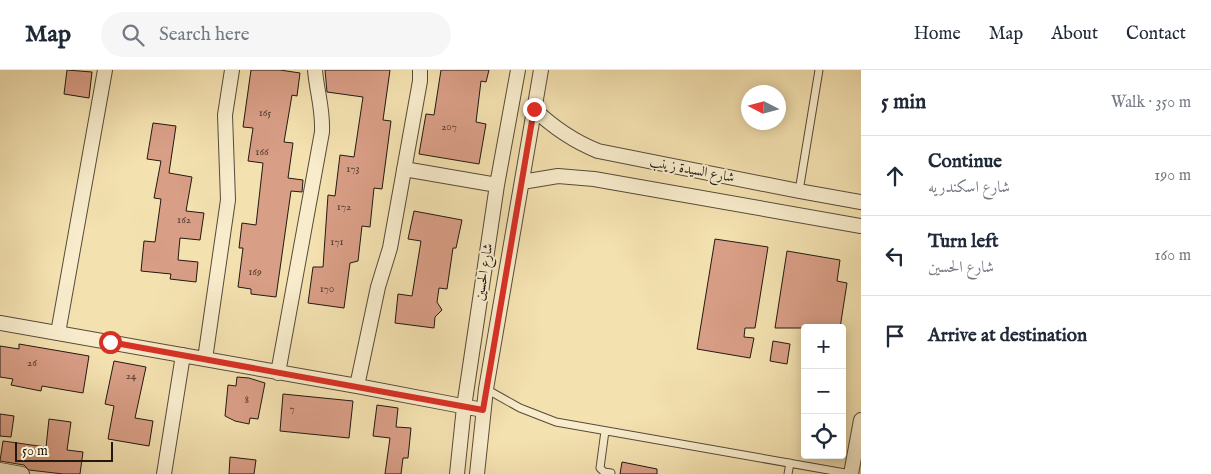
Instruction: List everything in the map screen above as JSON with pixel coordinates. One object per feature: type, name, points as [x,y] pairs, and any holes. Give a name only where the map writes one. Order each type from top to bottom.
[{"type":"street","points":[[58,333],[105,70]]},
{"type":"street","points":[[205,359],[228,200],[225,115],[232,70]]},
{"type":"street","points":[[278,373],[322,132],[323,116],[314,70]]},
{"type":"street","points":[[357,386],[378,287],[390,248],[420,81],[420,70]]},
{"type":"street","name":"شارع الحسين","points":[[457,474],[464,406],[497,185],[518,70]]},
{"type":"street","name":"شارع الحسين","points":[[477,474],[486,388],[541,70]]},
{"type":"street","name":"شارع السيدة زينب","points":[[534,109],[564,134],[580,144],[598,151],[861,202]]},
{"type":"street","points":[[404,169],[497,185]]},
{"type":"street","name":"شارع السيدة زينب","points":[[522,182],[558,176],[594,179],[861,226]]},
{"type":"street","points":[[0,323],[483,410]]},
{"type":"street","points":[[164,474],[183,355]]},
{"type":"street","points":[[851,474],[861,420]]},
{"type":"street","points":[[0,470],[22,474]]},
{"type":"lane","points":[[799,191],[819,70]]},
{"type":"lane","points":[[486,388],[520,408],[556,422],[851,474]]},
{"type":"lane","points":[[605,431],[600,468],[604,472],[611,473]]},
{"type":"lane","points":[[788,474],[790,463]]},
{"type":"building","points":[[67,70],[92,72],[89,98],[64,94]]},
{"type":"building","points":[[251,70],[280,70],[300,73],[297,96],[292,95],[284,142],[293,143],[288,178],[303,180],[302,192],[291,191],[276,297],[251,294],[251,289],[238,287],[243,248],[239,248],[242,223],[256,225],[263,163],[248,161],[253,128],[243,127]]},
{"type":"building","points":[[325,70],[390,70],[383,120],[391,121],[382,189],[374,188],[370,227],[362,226],[358,261],[350,263],[344,308],[308,303],[313,267],[323,267],[328,195],[335,196],[340,155],[354,157],[363,97],[327,92]]},
{"type":"building","points":[[441,70],[489,70],[486,82],[481,81],[476,122],[486,124],[479,164],[419,154],[426,114],[434,115]]},
{"type":"building","points":[[153,123],[176,126],[169,173],[192,177],[186,211],[204,213],[200,240],[180,238],[178,260],[198,262],[196,282],[170,279],[171,274],[141,271],[144,241],[155,242],[161,199],[154,198],[161,161],[147,159]]},
{"type":"building","points":[[414,211],[462,220],[456,248],[453,248],[447,289],[439,288],[437,302],[442,310],[435,317],[434,328],[395,323],[398,294],[412,296],[421,241],[408,239]]},
{"type":"building","points":[[715,239],[768,247],[755,328],[745,328],[744,337],[754,338],[750,358],[697,349]]},
{"type":"building","points":[[787,251],[840,260],[837,281],[847,283],[841,324],[801,324],[801,328],[775,328]]},
{"type":"building","points":[[773,341],[790,344],[787,364],[770,361]]},
{"type":"building","points":[[19,344],[89,356],[83,393],[42,386],[41,391],[11,385],[13,379],[0,377],[0,346],[19,349]]},
{"type":"building","points":[[114,361],[146,367],[135,418],[153,421],[149,446],[108,439],[114,406],[105,404]]},
{"type":"building","points":[[237,377],[249,378],[265,383],[258,419],[250,418],[249,424],[235,421],[225,416],[228,385],[236,386]]},
{"type":"building","points":[[283,394],[353,401],[349,438],[280,431]]},
{"type":"building","points":[[377,405],[398,408],[396,427],[411,428],[408,458],[403,458],[401,474],[385,474],[390,438],[373,436]]},
{"type":"building","points":[[0,414],[14,416],[11,437],[0,436]]},
{"type":"building","points":[[49,419],[71,422],[67,450],[83,452],[80,474],[29,470],[24,465],[0,461],[3,441],[46,447]]},
{"type":"building","points":[[230,457],[256,460],[254,474],[229,474]]},
{"type":"building","points":[[622,462],[657,469],[657,474],[620,474]]},
{"type":"route","points":[[110,342],[483,410],[534,109]]}]
